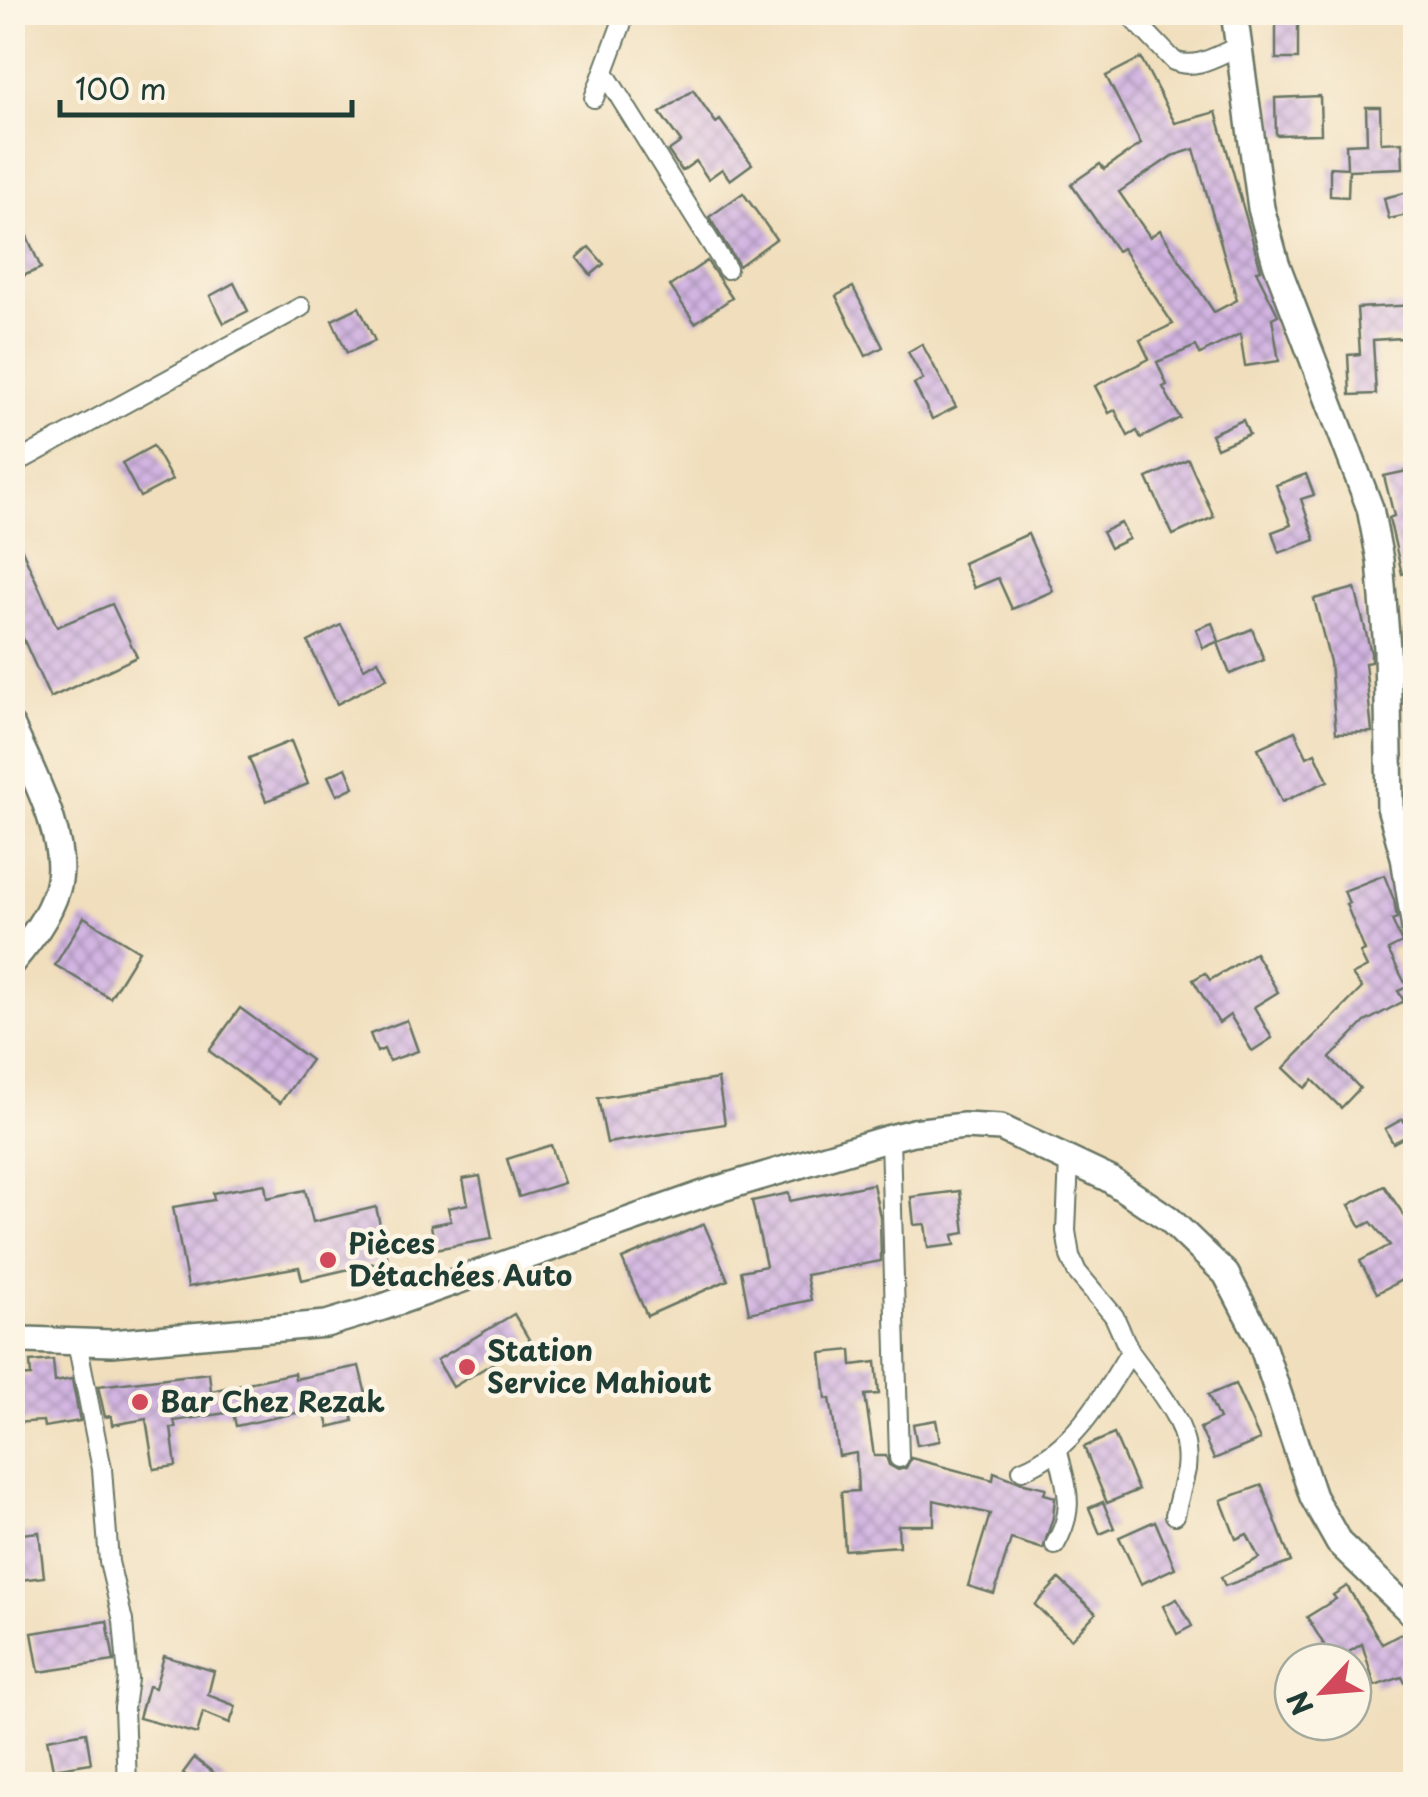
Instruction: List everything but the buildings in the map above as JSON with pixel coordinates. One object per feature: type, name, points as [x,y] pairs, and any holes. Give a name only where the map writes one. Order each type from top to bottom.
[{"type":"main road","points":[[1234,12],[1261,208],[1276,263],[1370,508],[1380,560],[1388,648],[1390,807],[1404,857],[1416,935]]},
{"type":"main road","points":[[12,727],[53,830],[58,886],[38,931],[12,962]]},
{"type":"main road","points":[[12,1334],[25,1340],[111,1343],[326,1324],[712,1191],[890,1138],[964,1126],[1000,1128],[1109,1179],[1169,1219],[1226,1274],[1260,1339],[1313,1497],[1339,1543],[1416,1617]]},
{"type":"street","points":[[594,98],[626,12]]},
{"type":"street","points":[[1126,12],[1174,61],[1184,65],[1237,48]]},
{"type":"street","points":[[604,72],[727,269]]},
{"type":"street","points":[[12,465],[301,307]]},
{"type":"street","points":[[890,1138],[898,1458]]},
{"type":"street","points":[[1069,1159],[1066,1219],[1070,1256],[1077,1272],[1114,1316],[1130,1352],[1163,1398],[1185,1440],[1186,1467],[1175,1515]]},
{"type":"street","points":[[77,1342],[102,1470],[108,1562],[123,1621],[128,1679],[124,1708],[127,1784]]},
{"type":"street","points":[[1022,1470],[1058,1451],[1087,1417],[1130,1352]]},
{"type":"street","points":[[1054,1545],[1065,1526],[1070,1503],[1058,1451]]},
{"type":"place","name":"Pièces Détachées Auto","points":[[328,1260]]},
{"type":"place","name":"Station Service Mahiout","points":[[467,1367]]},
{"type":"place","name":"Bar Chez Rezak","points":[[140,1402]]}]
